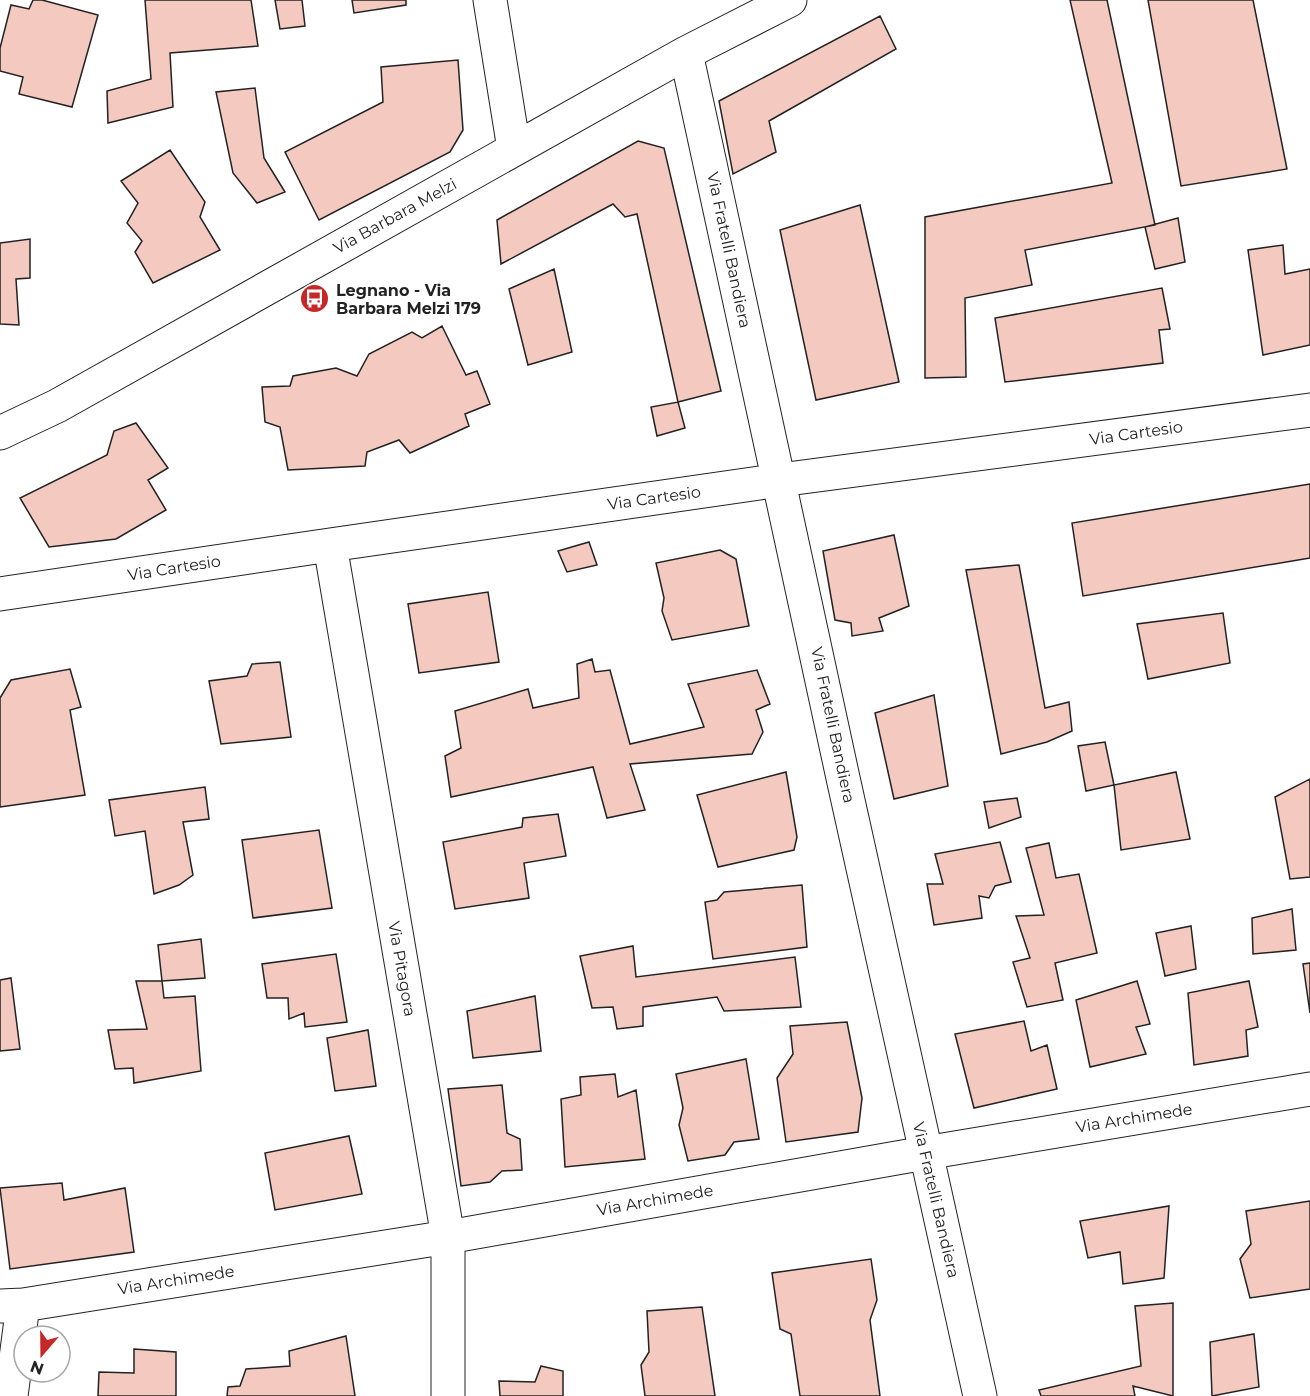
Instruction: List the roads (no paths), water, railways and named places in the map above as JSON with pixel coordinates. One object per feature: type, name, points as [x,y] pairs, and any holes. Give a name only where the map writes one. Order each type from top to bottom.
[{"type":"street","points":[[490,0],[514,149]]},
{"type":"street","name":"Via Barbara Melzi","points":[[0,433],[57,406],[686,53],[790,0]]},
{"type":"street","name":"Via Fratelli Bandiera","points":[[686,53],[980,1396]]},
{"type":"street","name":"Via Cartesio","points":[[0,594],[780,480],[1310,410]]},
{"type":"street","name":"Via Pitagora","points":[[330,545],[448,1237],[448,1396]]},
{"type":"street","name":"Via Archimede","points":[[11,1305],[448,1237],[925,1153],[1310,1089]]},
{"type":"street","points":[[11,1305],[11,1396]]},
{"type":"place","name":"Legnano - Via Barbara Melzi 179","points":[[315,299]]}]
